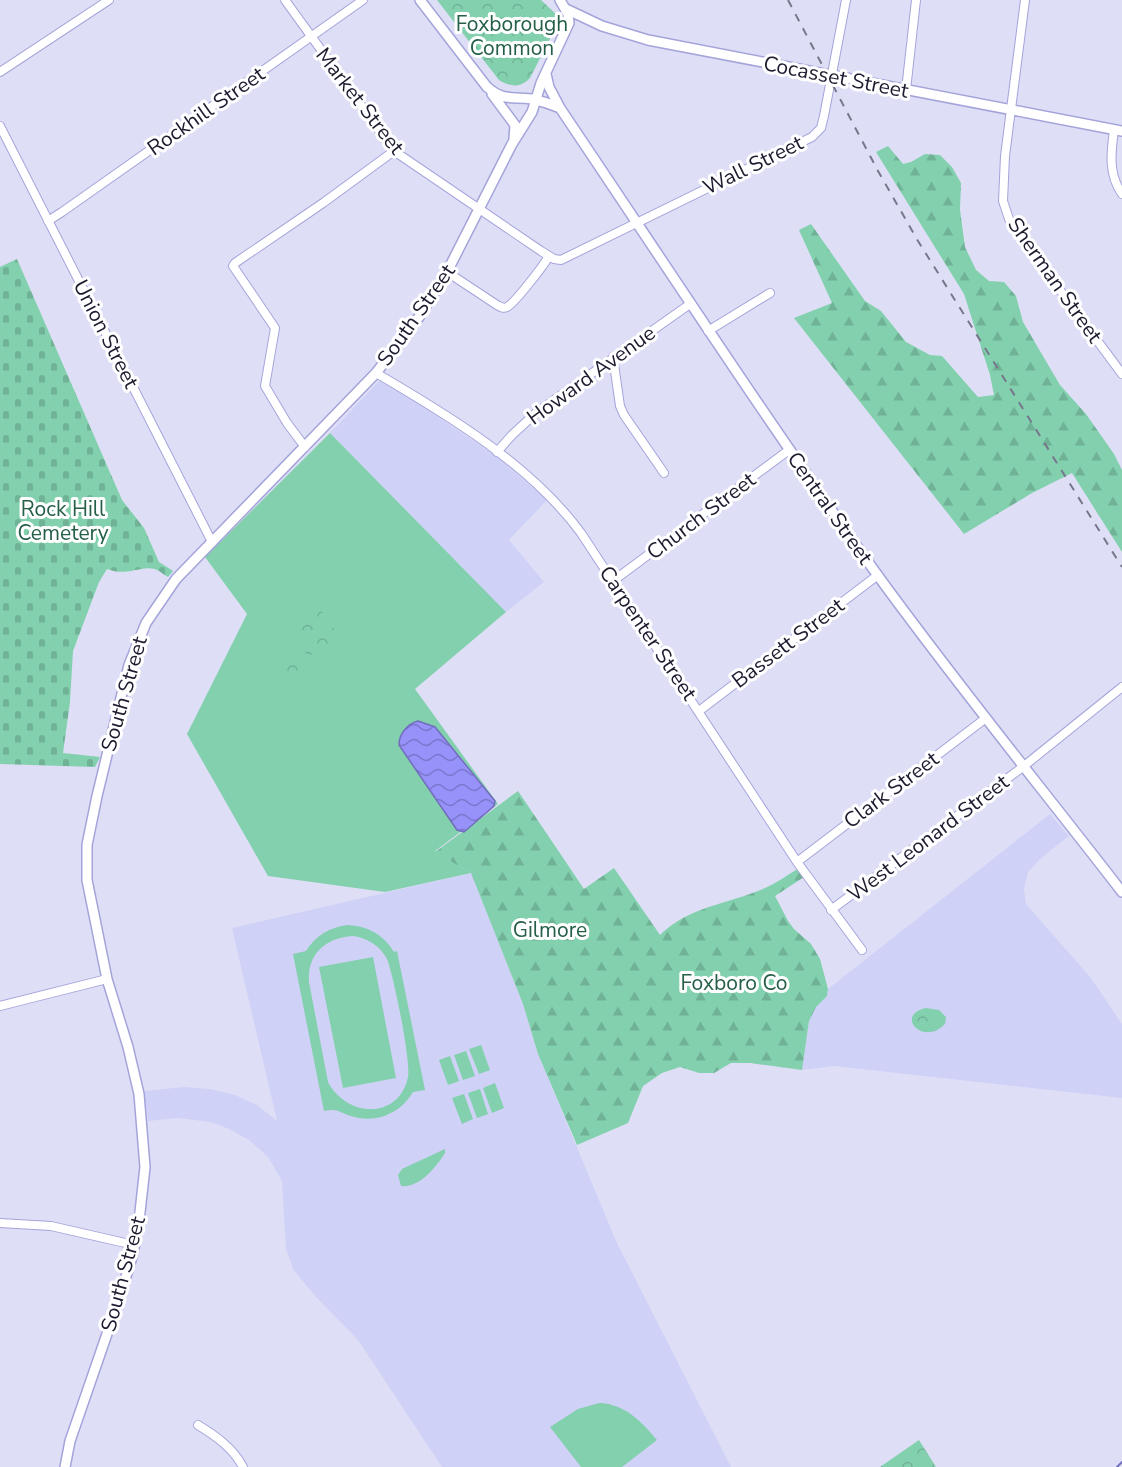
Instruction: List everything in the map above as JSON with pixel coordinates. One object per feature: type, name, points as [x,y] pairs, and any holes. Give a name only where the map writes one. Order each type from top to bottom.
[{"type":"main road","points":[[420,0],[488,87],[514,125],[516,133],[512,144]]},
{"type":"main road","points":[[560,0],[566,9],[572,0]]},
{"type":"main road","name":"South Street","points":[[64,1467],[70,1442],[117,1305],[134,1245],[145,1167],[141,1107],[128,1047],[107,979],[87,880],[87,845],[104,763],[129,664],[142,631],[176,579],[376,373],[412,326],[447,272],[512,144],[529,117],[546,73],[567,29],[569,20],[566,9]]},
{"type":"main road","name":"Cocasset Street","points":[[566,9],[602,26],[637,37],[1118,130]]},
{"type":"main road","name":"Central Street","points":[[546,73],[549,87],[560,108],[789,450],[878,575],[1122,892]]},
{"type":"main road","points":[[488,87],[505,98],[536,100],[560,108]]},
{"type":"street","points":[[0,72],[109,0]]},
{"type":"street","name":"Market Street","points":[[285,0],[394,150],[549,256]]},
{"type":"street","name":"Rockhill Street","points":[[48,220],[62,213],[363,0]]},
{"type":"street","name":"Wall Street","points":[[549,256],[556,260],[567,259],[812,137],[821,128],[846,0]]},
{"type":"street","points":[[906,90],[916,0]]},
{"type":"street","name":"Sherman Street","points":[[1025,0],[1010,110],[1003,201],[1009,219],[1025,243],[1122,374]]},
{"type":"street","name":"Union Street","points":[[0,126],[212,542]]},
{"type":"street","points":[[1118,130],[1111,152],[1112,171],[1115,184],[1122,194]]},
{"type":"street","points":[[305,447],[287,423],[265,386],[275,328],[233,266],[394,150]]},
{"type":"street","points":[[447,272],[504,308],[549,256]]},
{"type":"street","points":[[708,332],[770,293]]},
{"type":"street","name":"Howard Avenue","points":[[497,452],[537,412],[690,304]]},
{"type":"street","points":[[613,357],[618,380],[618,398],[624,415],[664,473]]},
{"type":"street","name":"Carpenter Street","points":[[376,373],[441,412],[497,452],[561,507],[613,581],[797,862],[862,950]]},
{"type":"street","name":"Church Street","points":[[613,581],[789,450]]},
{"type":"street","name":"Bassett Street","points":[[699,711],[878,575]]},
{"type":"street","name":"West Leonard Street","points":[[831,910],[1024,766],[1122,687]]},
{"type":"street","name":"Clark Street","points":[[797,862],[986,718]]},
{"type":"street","points":[[0,1006],[107,979]]},
{"type":"street","points":[[0,1223],[51,1226],[134,1245]]},
{"type":"street","points":[[198,1425],[236,1453],[243,1467]]},
{"type":"shaded area","points":[[379,381],[412,399],[497,457],[547,500],[509,540],[544,582],[506,612],[330,433]]},
{"type":"shaded area","points":[[1050,814],[1069,836],[1041,858],[1028,872],[1024,889],[1026,904],[1091,978],[1122,1024],[1122,1098],[834,1066],[802,1070],[809,1021],[816,1007],[827,996],[828,989]]},
{"type":"shaded area","points":[[471,873],[523,1004],[538,1054],[616,1241],[731,1467],[442,1467],[358,1340],[315,1296],[293,1269],[286,1249],[282,1181],[268,1157],[249,1140],[211,1122],[178,1118],[148,1121],[144,1091],[184,1087],[210,1089],[235,1095],[257,1105],[277,1121],[232,928]]},
{"type":"green space","name":"Foxborough Common","points":[[437,0],[541,0],[556,14],[558,23],[530,78],[523,84],[511,85],[499,80]]},
{"type":"green space","points":[[888,146],[903,164],[925,154],[940,155],[952,167],[961,183],[960,210],[965,247],[976,270],[989,281],[1004,282],[1016,296],[1023,322],[1060,385],[1086,414],[1114,454],[1122,470],[1122,552],[1072,473],[1032,493],[964,534],[794,318],[832,303],[799,230],[811,224],[865,301],[881,311],[906,342],[930,355],[942,356],[978,397],[994,395],[990,375],[964,294],[876,152]]},
{"type":"green space","name":"Rock Hill Cemetery","points":[[17,259],[122,500],[144,528],[159,562],[173,571],[168,577],[150,568],[121,572],[107,569],[99,582],[73,651],[70,702],[63,753],[100,757],[95,767],[0,764],[0,267]]},
{"type":"green space","points":[[330,433],[506,612],[415,689],[498,804],[435,851],[471,873],[385,892],[268,876],[187,734],[247,614],[205,557]]},
{"type":"green space","points":[[321,611],[343,641],[332,653],[324,646],[308,657],[290,630]]},
{"type":"green space","points":[[298,653],[304,663],[299,667],[306,678],[290,687],[278,666]]},
{"type":"green space","name":"Foxboro Co","points":[[518,791],[584,889],[614,868],[660,935],[671,925],[696,912],[765,888],[798,869],[804,877],[775,896],[788,921],[811,944],[820,959],[828,989],[827,996],[816,1007],[809,1021],[802,1070],[750,1063],[731,1063],[714,1073],[699,1073],[680,1067],[662,1073],[643,1086],[628,1123],[577,1145],[538,1054],[523,1004],[471,873],[435,852]]},
{"type":"green space","points":[[341,926],[355,926],[369,930],[380,936],[394,952],[397,951],[425,1090],[413,1092],[401,1106],[378,1118],[360,1118],[335,1110],[324,1111],[293,954],[306,951],[319,936]],"holes":[[[344,937],[359,937],[377,947],[387,959],[394,983],[407,1054],[408,1077],[403,1091],[394,1101],[384,1107],[372,1109],[359,1108],[347,1102],[328,1082],[309,982],[311,963],[321,948],[327,943]]]},
{"type":"green space","points":[[373,957],[396,1078],[343,1088],[319,967]]},
{"type":"green space","points":[[926,1008],[939,1010],[946,1017],[945,1024],[937,1030],[928,1032],[915,1027],[912,1017]]},
{"type":"green space","points":[[481,1045],[490,1070],[479,1074],[469,1049]]},
{"type":"green space","points":[[466,1051],[475,1076],[463,1080],[454,1055]]},
{"type":"green space","points":[[450,1056],[459,1081],[448,1085],[439,1060]]},
{"type":"green space","points":[[495,1083],[504,1108],[492,1113],[483,1088]]},
{"type":"green space","points":[[480,1089],[488,1114],[477,1118],[468,1093]]},
{"type":"green space","points":[[464,1094],[473,1119],[462,1124],[452,1098]]},
{"type":"green space","points":[[445,1149],[441,1159],[427,1176],[415,1184],[401,1186],[398,1175],[402,1169]]},
{"type":"green space","points":[[599,1403],[625,1410],[645,1426],[657,1440],[622,1467],[581,1467],[550,1427],[578,1409]]},
{"type":"green space","points":[[919,1440],[936,1467],[880,1467]]},
{"type":"water","points":[[418,721],[435,727],[495,801],[494,806],[464,832],[457,830],[399,745],[404,730],[410,724]]},
{"type":"waterway","points":[[1117,1467],[1122,1462]]},
{"type":"railway","points":[[788,0],[878,171],[918,241],[1122,567]]},
{"type":"park label","name":"Gilmore","points":[[550,930]]}]
